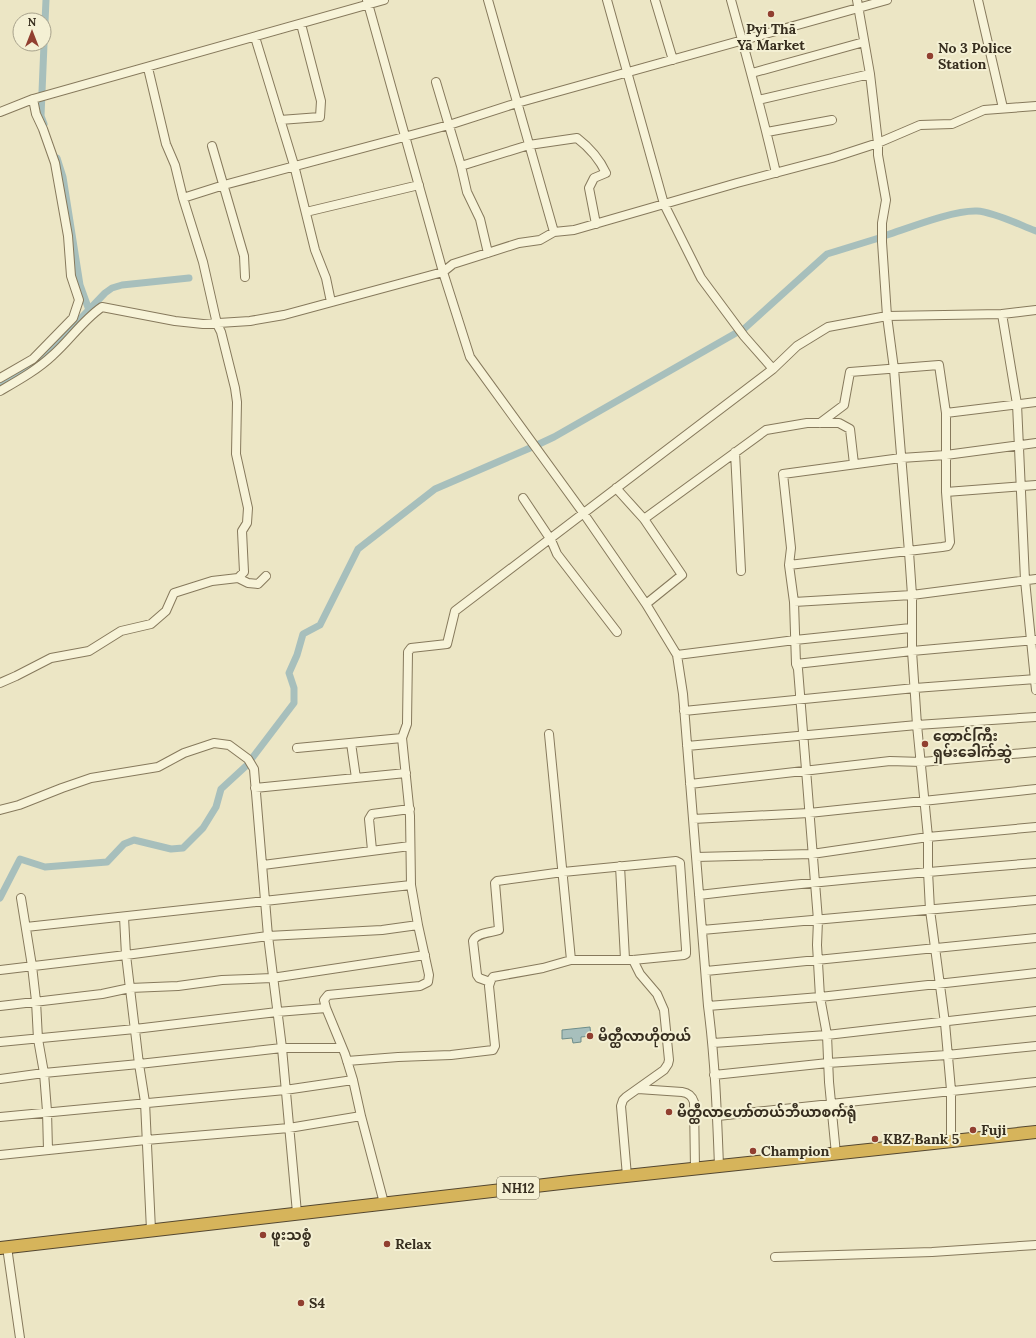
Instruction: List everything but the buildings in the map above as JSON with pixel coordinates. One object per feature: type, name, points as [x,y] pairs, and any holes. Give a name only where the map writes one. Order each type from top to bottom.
[{"type":"highway","name":"NH12","points":[[3,1247],[384,1203],[1036,1132]]},
{"type":"street","points":[[0,112],[33,99],[301,24],[368,2],[384,0]]},
{"type":"street","points":[[488,0],[554,232]]},
{"type":"street","points":[[607,0],[664,204],[700,278],[744,336],[773,369]]},
{"type":"street","points":[[655,0],[672,60]]},
{"type":"street","points":[[731,0],[752,73],[776,173]]},
{"type":"street","points":[[183,198],[224,184],[449,125],[518,103],[742,41],[858,4],[887,0]]},
{"type":"street","points":[[978,0],[1003,108]]},
{"type":"street","points":[[368,2],[443,272],[470,357],[584,514],[646,604],[677,655],[684,711],[708,1006],[713,1043],[718,1116],[719,1166]]},
{"type":"street","points":[[858,4],[870,74],[878,155],[886,200],[882,223],[882,242],[887,316],[894,369],[909,552],[912,595],[912,651],[917,725],[922,762],[928,837],[930,910],[945,1023],[951,1090],[951,1142]]},
{"type":"street","points":[[280,120],[320,117],[321,101],[301,24]]},
{"type":"street","points":[[255,37],[294,165],[315,250],[326,278],[331,302]]},
{"type":"street","points":[[752,73],[864,42]]},
{"type":"street","points":[[148,68],[166,144],[176,165],[183,198],[203,262],[217,324],[221,332],[235,388],[237,402],[236,454],[248,508],[247,523],[242,532],[244,572],[238,578]]},
{"type":"street","points":[[758,100],[870,74]]},
{"type":"street","points":[[436,82],[461,166],[467,192],[480,219],[488,253]]},
{"type":"street","points":[[0,378],[33,359],[73,318],[79,300],[71,276],[68,236],[55,163],[36,114],[33,99]]},
{"type":"street","points":[[0,391],[27,376],[54,354],[93,314],[102,307],[175,321],[203,324],[217,324],[284,315],[443,272],[453,264],[519,244],[540,240],[554,232],[574,230],[832,158],[878,143],[920,125],[952,124],[984,110],[1036,106]]},
{"type":"street","points":[[767,132],[832,120]]},
{"type":"street","points":[[461,166],[530,145],[577,138],[590,148],[602,163],[606,173],[594,178],[589,188],[596,224]]},
{"type":"street","points":[[212,146],[244,256],[245,277]]},
{"type":"street","points":[[306,212],[419,185]]},
{"type":"street","points":[[384,1203],[353,1080],[324,1000],[328,995],[420,986],[428,982],[429,975],[411,885],[410,809],[402,738],[407,724],[408,652],[411,648],[447,644],[455,611],[773,369],[797,346],[828,327],[887,316],[1002,314],[1036,310]]},
{"type":"street","points":[[1002,314],[1017,404],[1025,580],[1034,640],[1036,690]]},
{"type":"street","points":[[788,565],[909,552],[948,546],[950,542],[946,492],[946,413],[938,366],[850,372],[844,405],[820,423]]},
{"type":"street","points":[[946,413],[1036,402]]},
{"type":"street","points":[[644,519],[766,430],[807,423],[839,423],[850,429],[854,464]]},
{"type":"street","points":[[836,1154],[831,1104],[827,1035],[820,997],[817,960],[818,920],[798,669],[796,664],[794,602],[788,565],[790,548],[783,474],[901,458],[1036,443]]},
{"type":"street","points":[[735,452],[741,571]]},
{"type":"street","points":[[946,492],[1036,485]]},
{"type":"street","points":[[616,488],[644,519],[682,575],[646,604]]},
{"type":"street","points":[[523,498],[550,540],[557,554],[617,632]]},
{"type":"street","points":[[0,683],[51,658],[89,651],[121,631],[151,624],[166,611],[174,593],[212,582],[238,578],[248,583],[258,584],[266,576]]},
{"type":"street","points":[[794,602],[912,595],[1036,579]]},
{"type":"street","points":[[677,655],[795,640],[911,628]]},
{"type":"street","points":[[796,664],[912,651],[1034,640]]},
{"type":"street","points":[[684,711],[915,688],[1036,679]]},
{"type":"street","points":[[687,746],[917,725],[1036,717]]},
{"type":"street","points":[[549,734],[571,960]]},
{"type":"street","points":[[297,748],[402,738]]},
{"type":"street","points":[[0,810],[19,805],[91,778],[158,767],[184,753],[214,743],[229,745],[248,759],[254,769],[272,978],[282,1048],[297,1213]]},
{"type":"street","points":[[351,743],[356,778]]},
{"type":"street","points":[[690,784],[890,761],[922,762],[1036,752]]},
{"type":"street","points":[[255,788],[406,773]]},
{"type":"street","points":[[693,819],[810,813],[1036,789]]},
{"type":"street","points":[[372,850],[369,819],[372,814],[410,809]]},
{"type":"street","points":[[696,857],[812,854],[928,837],[1036,827]]},
{"type":"street","points":[[263,865],[410,846]]},
{"type":"street","points":[[347,1061],[451,1055],[492,1050],[495,1046],[490,982],[493,977],[544,968],[571,960],[629,960],[686,954],[680,863],[676,861],[620,866],[502,879],[497,881],[495,883],[499,930],[478,935],[473,941],[477,975],[479,978],[490,982]]},
{"type":"street","points":[[699,895],[928,871],[1036,863]]},
{"type":"street","points":[[620,866],[629,960],[657,994],[664,1010],[669,1060],[664,1070],[623,1100],[621,1106],[627,1176]]},
{"type":"street","points":[[26,927],[411,885]]},
{"type":"street","points":[[21,898],[32,966],[38,1038],[44,1073],[48,1150]]},
{"type":"street","points":[[702,930],[1036,900]]},
{"type":"street","points":[[124,917],[126,955],[145,1102],[151,1230]]},
{"type":"street","points":[[0,970],[268,936],[382,930],[418,924]]},
{"type":"street","points":[[706,971],[1036,938]]},
{"type":"street","points":[[0,1006],[102,994],[130,988],[178,986],[222,980],[272,978],[425,955]]},
{"type":"street","points":[[708,1006],[820,997],[1036,973]]},
{"type":"street","points":[[0,1042],[326,1008]]},
{"type":"street","points":[[713,1043],[827,1035],[945,1023],[1036,1011]]},
{"type":"street","points":[[714,1075],[828,1063],[947,1055],[1036,1046]]},
{"type":"street","points":[[0,1079],[282,1048],[342,1048]]},
{"type":"street","points":[[0,1117],[47,1111],[285,1090],[353,1080]]},
{"type":"street","points":[[718,1116],[1036,1082]]},
{"type":"street","points":[[638,1088],[682,1092],[687,1093],[692,1097],[694,1102],[695,1169]]},
{"type":"street","points":[[0,1155],[146,1140],[289,1128],[361,1116]]},
{"type":"street","points":[[775,1257],[932,1252],[1036,1244]]},
{"type":"street","points":[[3,1247],[20,1338]]},
{"type":"water","points":[[590,1027],[591,1036],[581,1037],[581,1042],[573,1043],[572,1038],[562,1039],[562,1030]]},
{"type":"waterway","points":[[45,12],[46,0]]},
{"type":"waterway","points":[[44,52],[41,116],[44,124]]},
{"type":"waterway","points":[[57,158],[63,177],[80,285],[89,310]]},
{"type":"waterway","points":[[887,235],[945,216],[968,211],[984,212],[999,216],[1036,231]]},
{"type":"waterway","points":[[745,328],[827,254],[879,238]]},
{"type":"waterway","points":[[0,383],[40,361],[105,293],[112,288],[122,285],[189,278]]},
{"type":"waterway","points":[[539,444],[554,437],[736,333]]},
{"type":"waterway","points":[[253,757],[294,703],[294,688],[289,673],[297,655],[303,634],[320,625],[358,549],[435,489],[530,448]]},
{"type":"waterway","points":[[0,898],[20,859],[45,867],[107,862],[124,844],[134,840],[171,849],[183,848],[203,828],[216,807],[221,789],[246,766]]},
{"type":"place","name":"Pyi Thā Yā Market","points":[[771,14]]},
{"type":"place","name":"No 3 Police Station","points":[[930,56]]},
{"type":"place","name":"တောင်ကြီး ရှမ်းခေါက်ဆွဲ","points":[[925,744]]},
{"type":"place","name":"မိတ္ထီလာဟိုတယ်","points":[[590,1036]]},
{"type":"place","name":"မိတ္ထီလာဟော်တယ်ဘီယာစက်ရုံ","points":[[669,1112]]},
{"type":"place","name":"Fuji","points":[[973,1130]]},
{"type":"place","name":"KBZ Bank 5","points":[[875,1139]]},
{"type":"place","name":"Champion","points":[[753,1151]]},
{"type":"place","name":"ဖူးသစ္စံ","points":[[263,1235]]},
{"type":"place","name":"Relax","points":[[387,1244]]},
{"type":"place","name":"S4","points":[[301,1303]]}]
